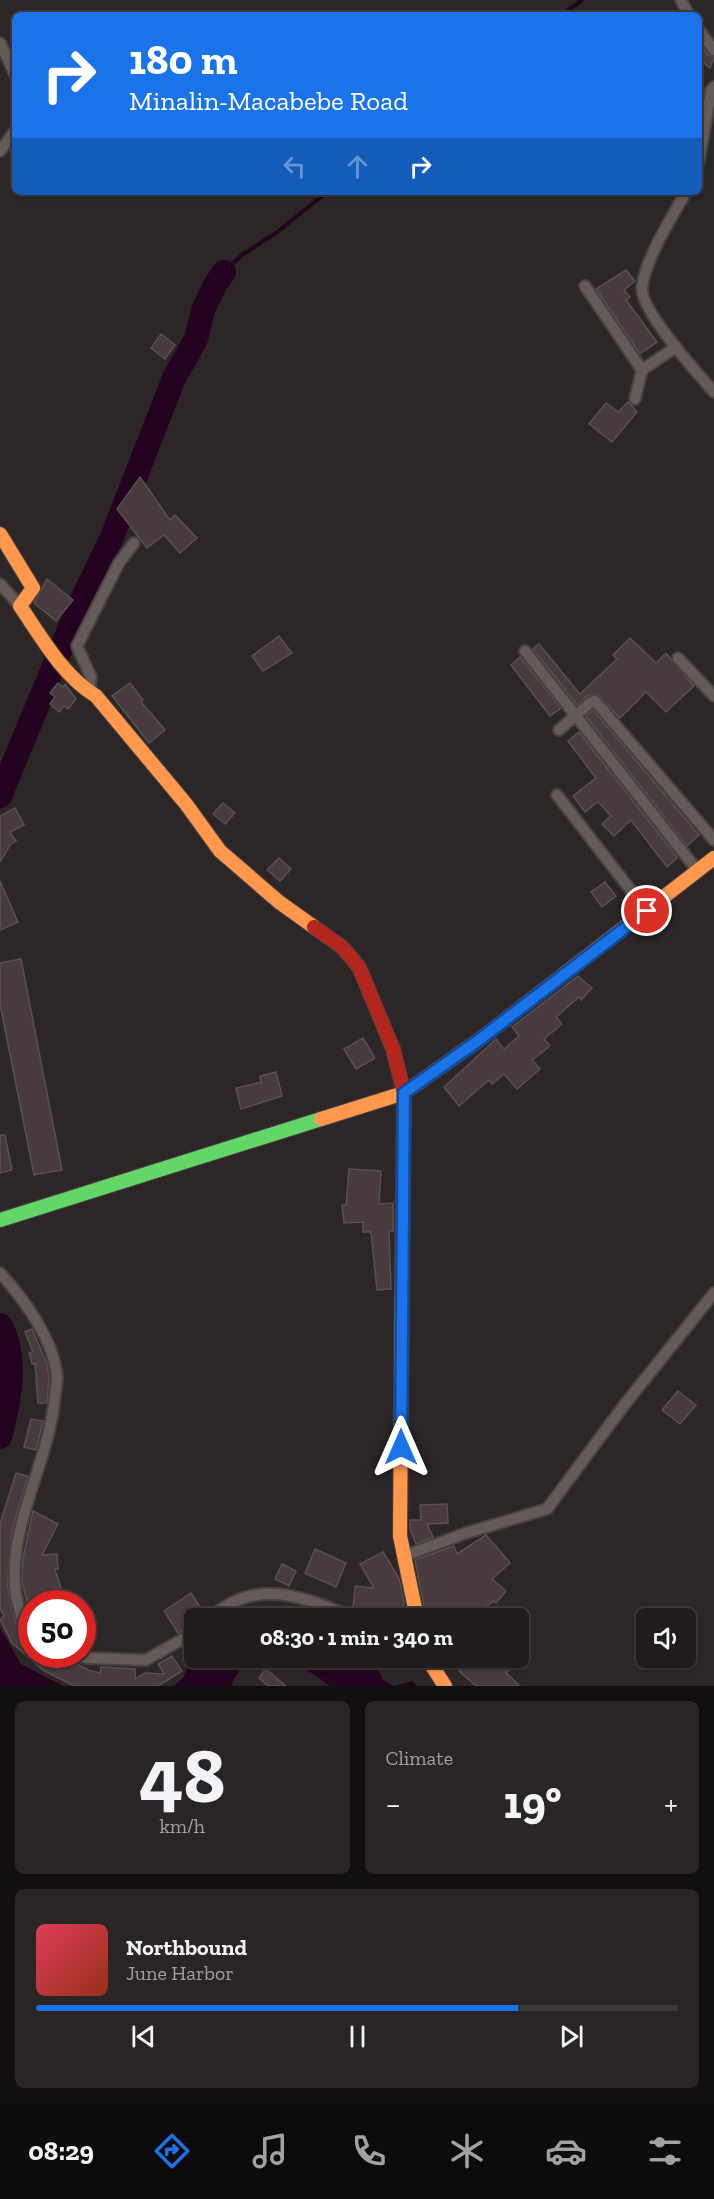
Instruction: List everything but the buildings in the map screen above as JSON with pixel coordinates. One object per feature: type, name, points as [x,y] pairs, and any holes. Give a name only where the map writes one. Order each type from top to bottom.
[{"type":"street","points":[[702,34],[714,50]]},
{"type":"street","points":[[0,43],[12,68]]},
{"type":"street","points":[[702,144],[711,91],[714,87]]},
{"type":"street","points":[[0,151],[12,135]]},
{"type":"street","points":[[684,195],[663,234],[642,288],[644,299],[676,347],[714,392]]},
{"type":"street","points":[[585,286],[642,370]]},
{"type":"street","points":[[635,399],[642,370],[676,347]]},
{"type":"street","points":[[0,534],[14,552],[33,588],[20,606]]},
{"type":"street","points":[[83,688],[91,677],[76,646],[118,562],[134,543]]},
{"type":"street","points":[[0,584],[20,606],[52,653],[83,688],[96,696],[150,759],[220,851],[279,902],[342,947],[359,967],[393,1049],[404,1093],[400,1536],[415,1608]]},
{"type":"street","points":[[525,651],[697,870]]},
{"type":"street","points":[[678,658],[714,696]]},
{"type":"street","points":[[560,730],[575,715],[595,701],[714,840]]},
{"type":"street","points":[[557,795],[647,911]]},
{"type":"street","points":[[0,1220],[404,1093],[479,1040],[714,858]]},
{"type":"street","points":[[0,1273],[27,1307],[45,1339],[57,1377],[45,1454],[14,1551],[14,1588],[18,1603]]},
{"type":"street","points":[[404,1556],[466,1533],[547,1509],[625,1404],[714,1293]]},
{"type":"street","points":[[223,1608],[250,1594],[304,1597],[330,1608]]},
{"type":"street","points":[[96,1658],[146,1660],[184,1638]]},
{"type":"street","points":[[433,1668],[445,1686]]},
{"type":"shaded area","points":[[0,1628],[18,1659],[18,1668],[29,1668],[63,1686],[0,1686]]},
{"type":"shaded area","points":[[187,1668],[240,1668],[231,1686],[174,1686],[183,1678]]},
{"type":"shaded area","points":[[304,1668],[377,1668],[383,1680],[394,1686],[330,1686]]},
{"type":"shaded area","points":[[412,1681],[417,1686],[394,1686]]},
{"type":"waterway","points":[[566,12],[582,0]]},
{"type":"waterway","points":[[224,272],[242,255],[276,233],[323,195]]},
{"type":"waterway","points":[[0,796],[78,608],[112,537],[174,378],[196,339],[203,310],[224,272]]},
{"type":"waterway","points":[[0,1325],[6,1338],[11,1366],[9,1395],[0,1437]]},
{"type":"traffic: fast","points":[[0,1220],[321,1119]]},
{"type":"traffic: slow","points":[[0,534],[33,588],[20,606],[63,667],[96,696],[186,804],[220,851],[279,902],[314,927]]},
{"type":"traffic: slow","points":[[321,1119],[404,1093],[479,1040],[714,858]]},
{"type":"traffic: slow","points":[[402,1272],[400,1536],[415,1608]]},
{"type":"traffic: slow","points":[[433,1668],[445,1686]]},
{"type":"traffic: jam","points":[[314,927],[342,947],[359,967],[393,1049],[404,1093],[402,1272]]},
{"type":"route","points":[[401,1447],[404,1093],[479,1040],[647,911]]}]
